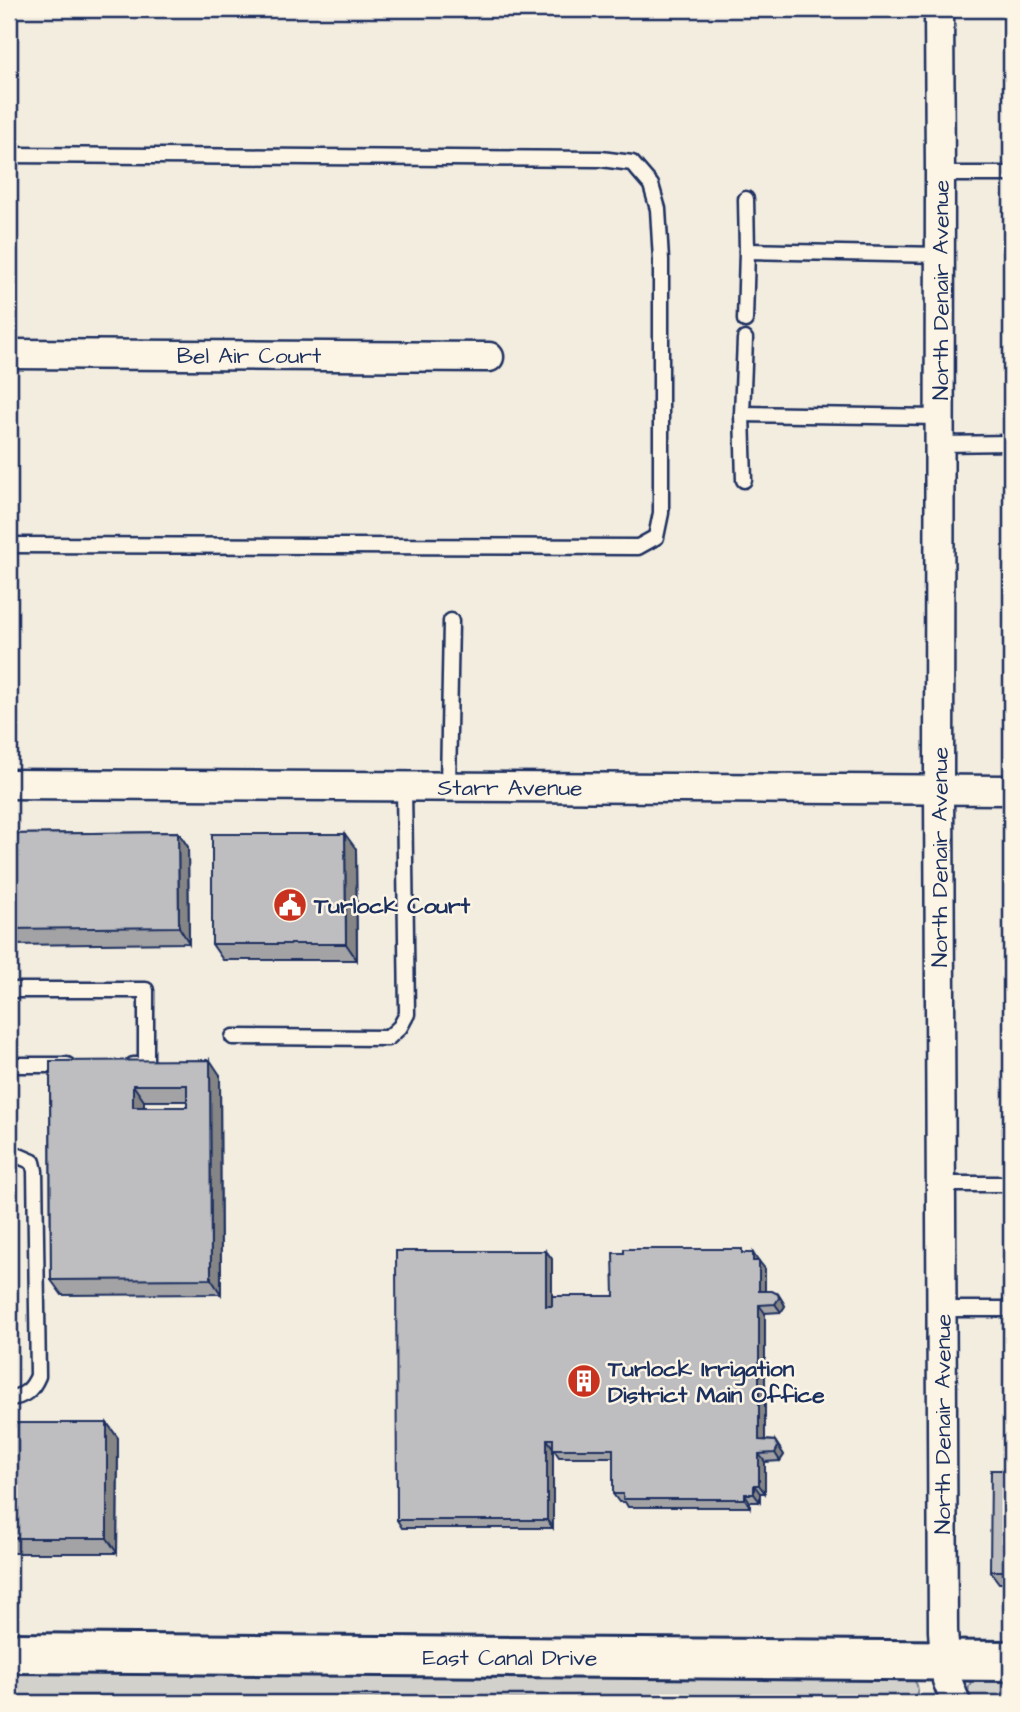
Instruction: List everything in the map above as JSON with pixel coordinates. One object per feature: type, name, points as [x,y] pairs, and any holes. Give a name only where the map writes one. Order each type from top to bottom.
[{"type":"main road","name":"East Canal Drive","points":[[9,1653],[1011,1661]]},
{"type":"street","name":"North Denair Avenue","points":[[939,9],[943,1631],[947,1680],[956,1703]]},
{"type":"street","name":"Bel Air Court","points":[[9,354],[489,357]]},
{"type":"street","name":"Starr Avenue","points":[[9,784],[1011,789]]},
{"type":"lane","points":[[9,155],[601,159],[632,163],[652,185],[658,209],[661,260],[661,513],[656,537],[638,547],[9,545]]},
{"type":"lane","points":[[940,174],[1011,174]]},
{"type":"lane","points":[[745,320],[746,199]]},
{"type":"lane","points":[[747,251],[940,255]]},
{"type":"lane","points":[[744,480],[745,339]]},
{"type":"lane","points":[[743,414],[940,430],[1011,443]]},
{"type":"lane","points":[[448,786],[451,621]]},
{"type":"lane","points":[[233,1037],[388,1038],[400,1027],[407,1014],[404,786]]},
{"type":"lane","points":[[9,990],[145,989],[145,1065],[118,1065]]},
{"type":"lane","points":[[9,1065],[77,1065]]},
{"type":"lane","points":[[9,1156],[19,1156],[33,1162],[36,1171],[38,1376],[33,1388],[19,1397],[9,1398]]},
{"type":"lane","points":[[941,1184],[1011,1184]]},
{"type":"lane","points":[[942,1309],[1011,1309]]},
{"type":"shaded area","points":[[9,1671],[912,1678],[918,1690],[914,1698],[907,1701],[9,1696]]},
{"type":"shaded area","points":[[1011,1677],[1011,1702],[977,1701],[970,1697],[969,1687],[974,1679]]},
{"type":"building","points":[[178,832],[179,927],[9,929],[9,834]]},
{"type":"building","name":"Turlock Court","points":[[212,834],[345,834],[346,944],[212,944]]},
{"type":"building","points":[[210,1060],[211,1279],[51,1280],[50,1061]],"holes":[[[133,1085],[187,1085],[187,1107],[133,1107]]]},
{"type":"building","name":"Turlock Irrigation District Main Office","points":[[624,1249],[742,1249],[742,1253],[753,1253],[753,1261],[759,1261],[759,1291],[778,1294],[779,1298],[775,1304],[759,1305],[759,1440],[775,1441],[778,1447],[775,1453],[759,1454],[759,1485],[754,1485],[754,1494],[745,1494],[745,1499],[623,1499],[623,1494],[613,1494],[613,1449],[553,1449],[553,1439],[547,1439],[547,1520],[397,1520],[396,1251],[546,1251],[546,1306],[552,1306],[552,1296],[614,1296],[613,1253],[624,1253]]},
{"type":"building","points":[[9,1423],[107,1423],[107,1538],[9,1538]]},
{"type":"building","points":[[991,1470],[1011,1470],[1011,1571],[990,1571]]},
{"type":"place","name":"Turlock Court","points":[[290,905]]},
{"type":"place","name":"Turlock Irrigation District Main Office","points":[[584,1381]]}]
